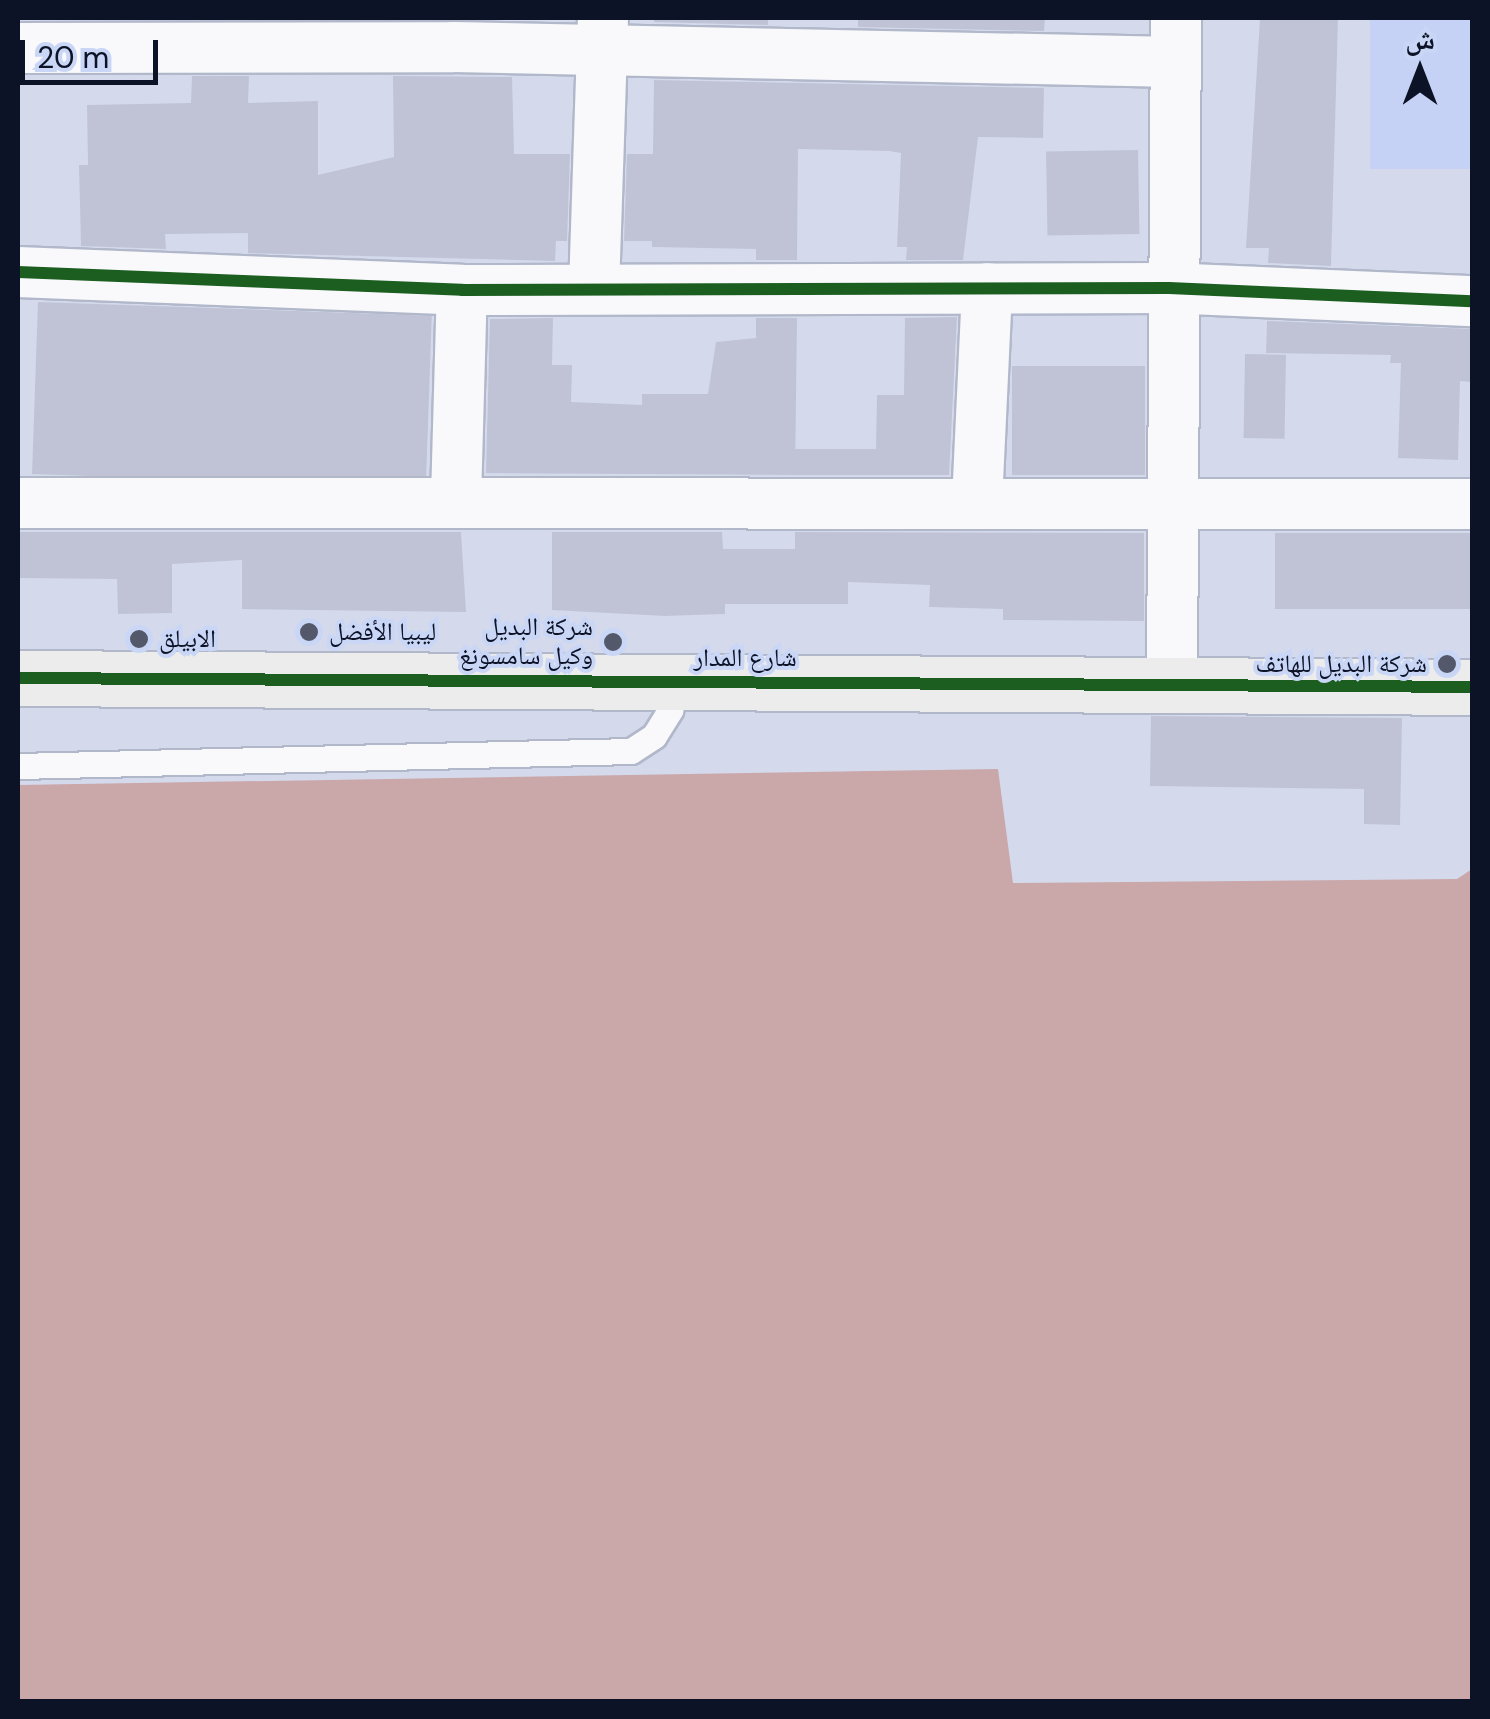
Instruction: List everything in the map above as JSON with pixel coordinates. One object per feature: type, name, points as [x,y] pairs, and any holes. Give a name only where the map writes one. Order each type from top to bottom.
[{"type":"street","points":[[594,289],[602,36]]},
{"type":"street","points":[[18,48],[418,47],[602,36],[1175,40],[1169,288],[1172,683]]},
{"type":"street","points":[[18,272],[462,290],[1169,288],[1472,301]]},
{"type":"street","points":[[977,502],[987,288]]},
{"type":"street","points":[[456,499],[462,290]]},
{"type":"street","points":[[18,503],[1169,499],[1472,504]]},
{"type":"street","name":"شارع المدار","points":[[18,678],[1472,687]]},
{"type":"lane","points":[[18,766],[631,752],[654,736],[670,710],[672,680]]},
{"type":"shaded area","points":[[1370,18],[1472,18],[1472,169],[1370,169]]},
{"type":"shaded area","points":[[998,769],[1013,883],[1457,879],[1472,869],[1472,1701],[18,1701],[18,785]]},
{"type":"building","points":[[654,18],[768,18],[768,25],[654,22]]},
{"type":"building","points":[[858,18],[1045,18],[1044,31],[858,27]]},
{"type":"building","points":[[1260,18],[1338,18],[1331,266],[1268,263],[1269,248],[1246,248]]},
{"type":"building","points":[[192,76],[249,76],[248,103],[318,101],[318,175],[394,157],[393,76],[512,77],[514,154],[570,154],[567,241],[556,241],[555,261],[248,253],[248,233],[165,234],[166,249],[81,246],[79,165],[88,165],[87,105],[191,103]]},
{"type":"building","points":[[654,80],[1044,88],[1043,138],[978,137],[963,260],[906,260],[907,247],[897,247],[901,153],[889,151],[798,149],[797,260],[756,260],[756,249],[652,247],[652,241],[624,241],[627,154],[653,154]]},
{"type":"building","points":[[1138,150],[1139,234],[1047,236],[1046,152]]},
{"type":"building","points":[[38,302],[432,316],[426,488],[32,474]]},
{"type":"building","points":[[957,317],[949,475],[795,475],[795,449],[876,449],[877,395],[904,395],[905,318]]},
{"type":"building","points":[[553,318],[552,365],[572,365],[571,402],[642,405],[642,394],[708,394],[716,342],[756,338],[756,318],[797,318],[795,475],[486,473],[490,319]]},
{"type":"building","points":[[1267,321],[1472,329],[1472,382],[1460,381],[1458,460],[1398,458],[1401,363],[1390,363],[1391,355],[1266,353]]},
{"type":"building","points":[[1245,354],[1286,355],[1285,439],[1244,438]]},
{"type":"building","points":[[1012,366],[1145,366],[1145,475],[1012,475]]},
{"type":"building","points":[[18,532],[461,532],[466,612],[242,609],[242,560],[172,564],[172,613],[118,614],[117,579],[18,578]]},
{"type":"building","points":[[552,532],[722,532],[723,549],[795,549],[795,532],[1144,533],[1144,621],[1003,620],[1003,609],[929,607],[930,585],[848,582],[848,604],[725,604],[725,614],[665,616],[552,610]]},
{"type":"building","points":[[1275,533],[1472,533],[1472,609],[1275,609]]},
{"type":"building","points":[[1151,716],[1402,718],[1400,825],[1364,824],[1364,789],[1150,786]]},
{"type":"cycle path","points":[[18,272],[462,290],[1169,288],[1472,301]]},
{"type":"cycle path","points":[[18,678],[1472,687]]},
{"type":"place","name":"ليبيا الأفضل","points":[[309,632]]},
{"type":"place","name":"الابيلق","points":[[139,639]]},
{"type":"place","name":"شركة البديل وكيل سامسونغ","points":[[613,642]]},
{"type":"place","name":"شركة البديل للهاتف","points":[[1447,664]]}]
